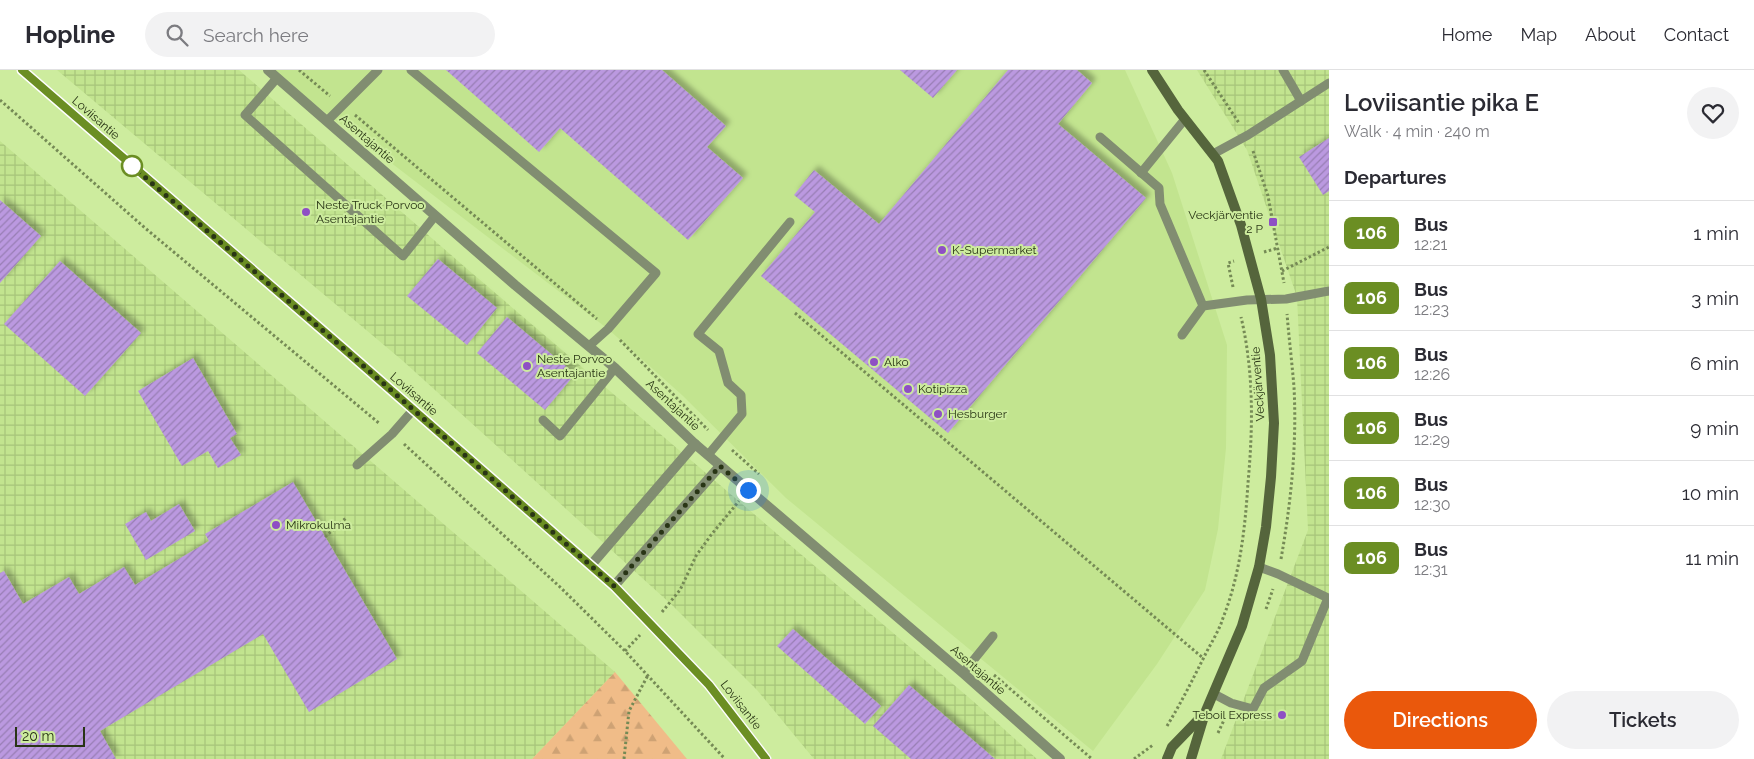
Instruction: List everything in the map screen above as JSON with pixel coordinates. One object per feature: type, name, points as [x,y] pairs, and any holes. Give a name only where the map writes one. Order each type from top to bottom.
[{"type":"main road","name":"Loviisantie","points":[[22,70],[614,586],[709,685],[766,759]]},
{"type":"main road","name":"Veckjärventie","points":[[1152,70],[1185,119],[1218,161],[1241,225],[1261,299],[1270,355],[1274,423],[1266,527],[1259,567],[1242,626],[1205,713],[1191,759]]},
{"type":"main road","name":"Veckjärventie","points":[[1167,759],[1172,747],[1205,713]]},
{"type":"street","name":"Asentajantie","points":[[268,70],[435,216],[615,368],[720,466],[963,673],[1060,759]]},
{"type":"street","points":[[591,566],[696,444]]},
{"type":"street","points":[[614,586],[720,466]]},
{"type":"lane","points":[[327,121],[378,70]]},
{"type":"lane","points":[[411,70],[656,273],[608,328],[589,346]]},
{"type":"lane","points":[[1283,70],[1301,101]]},
{"type":"lane","points":[[277,78],[245,115],[403,256],[435,216]]},
{"type":"lane","points":[[1213,154],[1248,135],[1329,83]]},
{"type":"lane","points":[[1141,173],[1185,119]]},
{"type":"lane","points":[[1100,138],[1159,188],[1160,204],[1203,306]]},
{"type":"lane","points":[[708,455],[742,414],[741,395],[728,383],[719,350],[698,334],[790,222]]},
{"type":"lane","points":[[1182,335],[1203,306],[1261,299],[1286,299],[1329,291]]},
{"type":"lane","points":[[543,420],[560,436],[615,368]]},
{"type":"lane","points":[[357,465],[392,434],[413,410]]},
{"type":"lane","points":[[1214,694],[1231,703],[1253,709],[1264,688],[1302,661],[1329,597],[1259,567]]},
{"type":"lane","points":[[963,673],[993,636]]},
{"type":"path","points":[[299,70],[608,328],[720,440],[761,476],[710,535],[696,556],[673,600],[625,651]]},
{"type":"path","points":[[0,100],[146,228],[392,434],[560,587],[625,651],[725,759]]},
{"type":"path","points":[[1282,271],[1329,247]]},
{"type":"path","points":[[1163,734],[1223,619],[1239,560],[1252,440],[1252,390],[1246,338],[1228,263],[1278,248]]},
{"type":"path","points":[[796,313],[1203,658]]},
{"type":"path","points":[[325,537],[346,518]]},
{"type":"path","points":[[975,659],[1092,759]]},
{"type":"path","points":[[624,759],[629,711],[648,675]]},
{"type":"shaded area","points":[[57,70],[239,70],[466,268],[974,702],[1037,759],[814,759],[757,690],[673,606],[403,361]]},
{"type":"shaded area","points":[[270,70],[1125,70],[1172,173],[1227,345],[1226,448],[1218,529],[1205,590],[1157,664],[1093,751],[786,498],[682,395],[608,329]]},
{"type":"shaded area","points":[[1197,70],[1329,70],[1329,759],[1221,759],[1308,530],[1297,297],[1247,150]]},
{"type":"shaded area","points":[[0,141],[615,672],[532,759],[0,759]]},
{"type":"green space","points":[[615,672],[687,759],[532,759]]},
{"type":"building","points":[[446,70],[662,70],[726,126],[707,147],[743,178],[688,240],[560,128],[539,152]]},
{"type":"building","points":[[900,70],[957,70],[933,98]]},
{"type":"building","name":"K-Supermarket","points":[[1008,70],[1077,70],[1092,83],[1058,124],[1146,198],[948,433],[761,276],[815,212],[794,195],[814,170],[879,224]]},
{"type":"building","points":[[1329,138],[1329,191],[1323,195],[1299,157]]},
{"type":"building","points":[[0,200],[41,236],[0,283]]},
{"type":"building","points":[[438,259],[497,308],[467,345],[407,296]]},
{"type":"building","points":[[60,261],[141,333],[85,396],[4,324]]},
{"type":"building","points":[[507,317],[575,374],[545,410],[477,353]]},
{"type":"building","points":[[193,358],[237,434],[230,438],[241,455],[218,468],[208,451],[182,466],[138,391]]},
{"type":"building","points":[[293,482],[397,659],[309,712],[263,634],[100,731],[116,759],[0,759],[0,573],[4,571],[23,604],[69,577],[79,594],[124,567],[135,585],[209,541],[205,534]]},
{"type":"building","points":[[179,504],[195,531],[146,560],[125,524],[146,512],[151,521]]},
{"type":"building","points":[[793,629],[881,706],[865,724],[777,646]]},
{"type":"building","points":[[909,685],[995,759],[911,759],[873,726]]},
{"type":"bus line","name":"106","points":[[22,70],[614,586],[709,685],[766,759]]},
{"type":"place","name":"Neste Truck Porvoo Asentajantie","points":[[306,212]]},
{"type":"place","name":"Veckjärventie 2 P","points":[[1273,222]]},
{"type":"place","name":"K-Supermarket","points":[[942,250]]},
{"type":"place","name":"Alko","points":[[874,362]]},
{"type":"place","name":"Neste Porvoo Asentajantie","points":[[527,366]]},
{"type":"place","name":"Kotipizza","points":[[908,389]]},
{"type":"place","name":"Hesburger","points":[[938,414]]},
{"type":"place","name":"Mikrokulma","points":[[276,525]]},
{"type":"place","name":"Teboil Express","points":[[1282,715]]},
{"type":"route","points":[[132,166],[614,586],[720,466],[748,490]]}]
